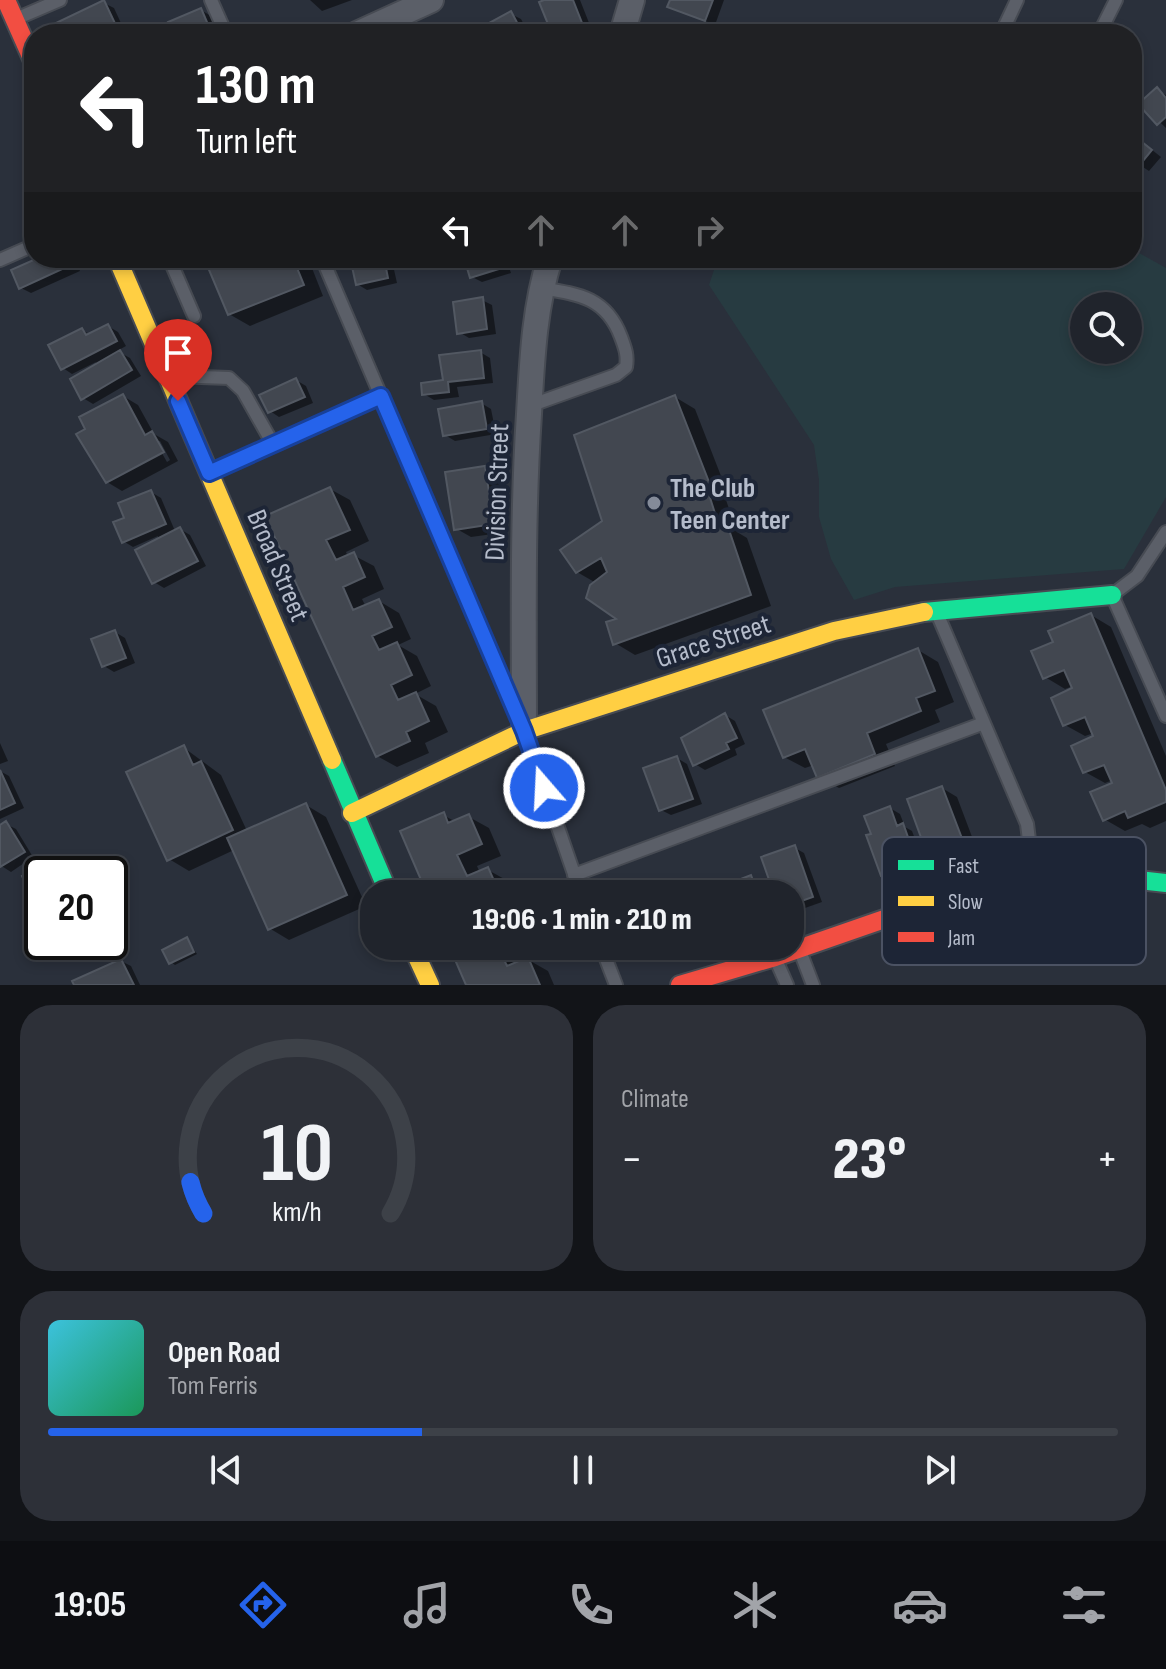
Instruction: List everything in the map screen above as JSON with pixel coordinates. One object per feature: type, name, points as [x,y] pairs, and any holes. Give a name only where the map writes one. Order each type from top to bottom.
[{"type":"street","points":[[6,0],[24,40]]},
{"type":"street","points":[[625,24],[632,0]]},
{"type":"street","points":[[377,24],[421,2]]},
{"type":"street","name":"Broad Street","points":[[121,268],[383,880]]},
{"type":"street","name":"Division Street","points":[[524,731],[523,501],[540,288],[547,268]]},
{"type":"street","name":"Grace Street","points":[[352,813],[524,731],[834,631],[936,610],[1112,595]]},
{"type":"street","points":[[1146,881],[1166,883]]},
{"type":"street","points":[[804,947],[882,920]]},
{"type":"street","points":[[418,960],[430,985]]},
{"type":"street","points":[[680,985],[765,960]]},
{"type":"lane","points":[[15,19],[60,0]]},
{"type":"lane","points":[[211,0],[222,24]]},
{"type":"lane","points":[[1006,24],[1017,0]]},
{"type":"lane","points":[[1104,24],[1116,0]]},
{"type":"lane","points":[[0,260],[24,249]]},
{"type":"lane","points":[[173,268],[194,316]]},
{"type":"lane","points":[[326,268],[524,731],[576,880]]},
{"type":"lane","points":[[529,406],[616,375],[626,367],[628,355],[616,322],[593,298],[540,288]]},
{"type":"lane","points":[[168,376],[229,378],[249,400],[273,444]]},
{"type":"lane","points":[[209,473],[381,396]]},
{"type":"lane","points":[[1166,532],[1137,576],[1112,595],[1166,716]]},
{"type":"lane","points":[[936,610],[1027,824],[1028,837]]},
{"type":"lane","points":[[574,875],[984,723]]},
{"type":"lane","points":[[606,960],[616,985]]},
{"type":"lane","points":[[776,960],[787,985]]},
{"type":"lane","points":[[803,960],[813,985]]},
{"type":"shaded area","points":[[1142,255],[1166,268],[1166,497],[1124,569],[895,587],[854,600],[831,559],[819,517],[819,480],[814,445],[709,285],[715,268],[1142,268]]},
{"type":"building","points":[[104,0],[115,24],[56,24]]},
{"type":"building","points":[[573,0],[582,24],[548,24],[539,2]]},
{"type":"building","points":[[670,0],[713,0],[705,21],[667,7]]},
{"type":"building","points":[[201,8],[208,24],[169,24]]},
{"type":"building","points":[[511,11],[518,24],[487,24]]},
{"type":"building","points":[[1157,87],[1166,98],[1166,117],[1157,125],[1142,108],[1142,100]]},
{"type":"building","points":[[1142,142],[1152,150],[1142,162]]},
{"type":"building","points":[[24,264],[24,268],[64,268],[19,289],[11,270]]},
{"type":"building","points":[[208,268],[297,268],[304,285],[228,315]]},
{"type":"building","points":[[352,268],[386,268],[388,278],[356,285]]},
{"type":"building","points":[[467,268],[502,268],[470,278]]},
{"type":"building","points":[[483,297],[487,329],[457,334],[453,302]]},
{"type":"building","points":[[108,324],[117,341],[61,370],[48,345],[82,328],[86,335]]},
{"type":"building","points":[[120,350],[132,370],[81,400],[70,379]]},
{"type":"building","points":[[481,350],[484,378],[448,382],[449,392],[422,395],[421,383],[443,380],[439,355]]},
{"type":"building","points":[[296,378],[305,397],[268,413],[259,395]]},
{"type":"building","points":[[123,394],[145,435],[152,431],[164,452],[106,483],[76,434],[85,429],[79,417]]},
{"type":"building","name":"The Club Teen Center","points":[[675,395],[709,482],[706,485],[719,526],[727,524],[751,595],[613,645],[606,622],[616,619],[586,598],[590,585],[607,572],[601,558],[576,573],[560,550],[602,521],[574,435]]},
{"type":"building","points":[[482,401],[487,429],[443,436],[438,409]]},
{"type":"building","points":[[485,466],[494,524],[454,530],[445,472]]},
{"type":"building","points":[[330,487],[350,530],[326,540],[336,560],[354,552],[365,577],[343,587],[353,610],[379,599],[392,627],[372,636],[379,650],[397,642],[412,675],[391,685],[398,700],[416,692],[429,721],[406,732],[410,741],[376,757],[265,516]]},
{"type":"building","points":[[151,490],[166,524],[122,543],[113,522],[124,518],[118,503]]},
{"type":"building","points":[[180,527],[198,561],[152,584],[135,550]]},
{"type":"building","points":[[1091,613],[1166,790],[1166,802],[1128,818],[1125,811],[1103,821],[1090,792],[1112,783],[1104,765],[1083,773],[1071,746],[1093,736],[1085,717],[1063,726],[1051,698],[1072,688],[1064,670],[1043,679],[1031,651],[1053,642],[1048,631]]},
{"type":"building","points":[[115,630],[126,658],[102,667],[91,639]]},
{"type":"building","points":[[918,648],[935,691],[916,698],[921,711],[867,733],[875,754],[817,778],[805,749],[783,758],[763,710]]},
{"type":"building","points":[[725,713],[737,738],[726,743],[729,749],[693,766],[681,738]]},
{"type":"building","points":[[184,745],[193,765],[201,761],[233,830],[167,861],[126,772]]},
{"type":"building","points":[[677,756],[693,799],[659,811],[643,768]]},
{"type":"building","points":[[0,770],[15,803],[0,810]]},
{"type":"building","points":[[942,786],[961,837],[921,837],[907,799]]},
{"type":"building","points":[[306,803],[347,895],[268,930],[227,838]]},
{"type":"building","points":[[890,806],[897,826],[903,823],[908,837],[882,837],[881,876],[866,835],[871,834],[864,816]]},
{"type":"building","points":[[444,812],[448,823],[469,814],[482,844],[457,855],[467,876],[488,867],[494,880],[421,880],[400,831]]},
{"type":"building","points":[[6,821],[25,852],[0,867],[0,825]]},
{"type":"building","points":[[795,845],[813,897],[804,900],[804,880],[769,880],[761,857]]},
{"type":"building","points":[[187,937],[194,952],[169,964],[162,950]]},
{"type":"building","points":[[122,960],[134,985],[74,985],[72,981]]},
{"type":"building","points":[[455,960],[504,960],[507,966],[529,960],[540,985],[466,985]]},
{"type":"traffic: fast","points":[[924,612],[1112,595]]},
{"type":"traffic: fast","points":[[332,760],[383,880]]},
{"type":"traffic: fast","points":[[1146,881],[1166,883]]},
{"type":"traffic: slow","points":[[121,268],[332,760]]},
{"type":"traffic: slow","points":[[352,813],[524,731],[834,631],[924,612]]},
{"type":"traffic: slow","points":[[418,960],[430,985]]},
{"type":"traffic: jam","points":[[6,0],[24,40]]},
{"type":"traffic: jam","points":[[680,985],[775,957],[882,920]]},
{"type":"place","name":"The Club Teen Center","points":[[654,503]]},
{"type":"route","points":[[178,401],[209,473],[381,396],[524,731],[544,788]]}]
